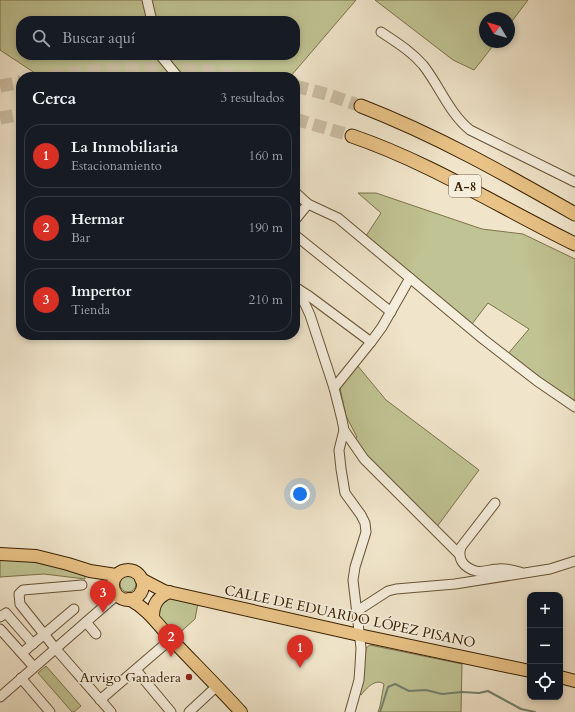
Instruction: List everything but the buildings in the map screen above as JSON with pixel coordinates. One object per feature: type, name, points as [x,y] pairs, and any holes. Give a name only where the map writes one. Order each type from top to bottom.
[{"type":"highway","name":"A-8","points":[[361,106],[455,148],[573,212]]},
{"type":"highway","name":"A-8","points":[[352,136],[402,155],[575,244]]},
{"type":"main road","points":[[0,554],[36,556],[90,571],[116,575]]},
{"type":"main road","points":[[115,592],[113,584],[116,575],[120,572],[130,570],[135,572],[141,579],[142,587],[140,592],[133,598],[129,599]]},
{"type":"main road","points":[[90,571],[121,598],[129,599],[138,604],[153,617],[171,639],[241,712]]},
{"type":"main road","name":"CALLE DE EDUARDO LÓPEZ PISANO","points":[[141,579],[166,591],[359,635],[527,669]]},
{"type":"main road","points":[[153,617],[153,608],[166,591]]},
{"type":"main road","name":"CALLE DE EDUARDO LÓPEZ PISANO","points":[[140,592],[166,591]]},
{"type":"main road","points":[[140,592],[153,617]]},
{"type":"main road","points":[[563,678],[575,681]]},
{"type":"street","points":[[147,0],[151,16]]},
{"type":"street","points":[[381,32],[407,50],[419,61],[431,76],[460,120],[470,130],[575,182]]},
{"type":"street","points":[[164,60],[174,72]]},
{"type":"street","points":[[300,197],[308,204],[338,218],[483,339],[537,381],[575,407]]},
{"type":"street","points":[[300,214],[308,204]]},
{"type":"street","points":[[300,239],[391,312]]},
{"type":"street","points":[[334,388],[371,342],[391,312],[410,278]]},
{"type":"street","points":[[300,290],[371,342]]},
{"type":"street","points":[[300,295],[306,305],[334,388],[344,430],[364,459],[459,554],[465,564],[475,571],[500,568],[525,573]]},
{"type":"street","points":[[344,430],[339,450],[340,469],[345,493],[361,515],[365,523],[366,532],[355,567],[353,580],[361,648],[359,680],[350,712]]},
{"type":"street","points":[[459,554],[461,547],[495,503]]},
{"type":"street","points":[[357,611],[388,591],[396,589],[455,584],[550,569],[575,561]]},
{"type":"street","points":[[82,585],[22,590],[19,594],[20,604],[55,648],[111,712]]},
{"type":"street","points":[[0,697],[86,622],[115,592]]},
{"type":"street","points":[[22,654],[74,609]]},
{"type":"street","points":[[0,617],[6,613],[33,644]]},
{"type":"street","points":[[86,622],[96,634]]},
{"type":"street","points":[[0,629],[34,667]]},
{"type":"street","points":[[100,700],[171,639]]},
{"type":"street","points":[[136,670],[171,712]]},
{"type":"street","points":[[21,678],[50,712]]},
{"type":"street","points":[[188,712],[217,686]]},
{"type":"green space","points":[[0,0],[356,0],[294,72],[33,72],[0,50]]},
{"type":"green space","points":[[375,0],[528,0],[515,17],[515,12],[479,12],[479,48],[491,48],[474,70],[453,60]]},
{"type":"green space","points":[[358,193],[376,193],[482,229],[523,234],[575,259],[575,402],[507,355],[529,329],[488,303],[472,324],[366,236],[381,213]]},
{"type":"green space","points":[[357,365],[386,400],[479,470],[436,528],[353,441],[357,437],[346,416],[340,388]]},
{"type":"green space","points":[[0,560],[24,560],[52,566],[85,576],[85,579],[44,574],[0,577]]},
{"type":"green space","points":[[125,576],[131,576],[136,581],[134,590],[131,592],[125,592],[120,587],[120,581]]},
{"type":"green space","points":[[166,597],[198,603],[195,619],[175,637],[159,618],[158,603]]},
{"type":"green space","points":[[370,645],[462,664],[461,712],[378,712],[384,684],[381,682],[374,683],[361,695],[360,694],[366,648]]},
{"type":"green space","points":[[46,666],[81,706],[74,712],[72,712],[38,673]]},
{"type":"waterway","points":[[380,712],[388,687],[395,684],[409,691],[426,690],[442,694],[462,692],[479,693],[488,691],[521,709],[535,712]]},
{"type":"tunnel","points":[[83,72],[150,68],[212,72]]},
{"type":"tunnel","points":[[0,86],[16,83]]},
{"type":"tunnel","points":[[300,87],[326,94],[361,106]]},
{"type":"tunnel","points":[[0,118],[16,115]]},
{"type":"tunnel","points":[[300,120],[352,136]]},
{"type":"place","name":"Impertor","points":[[103,613]]},
{"type":"place","name":"Hermar","points":[[171,657]]},
{"type":"place","name":"La Inmobiliaria","points":[[300,668]]},
{"type":"place","name":"Arvigo Ganadera","points":[[189,677]]}]
